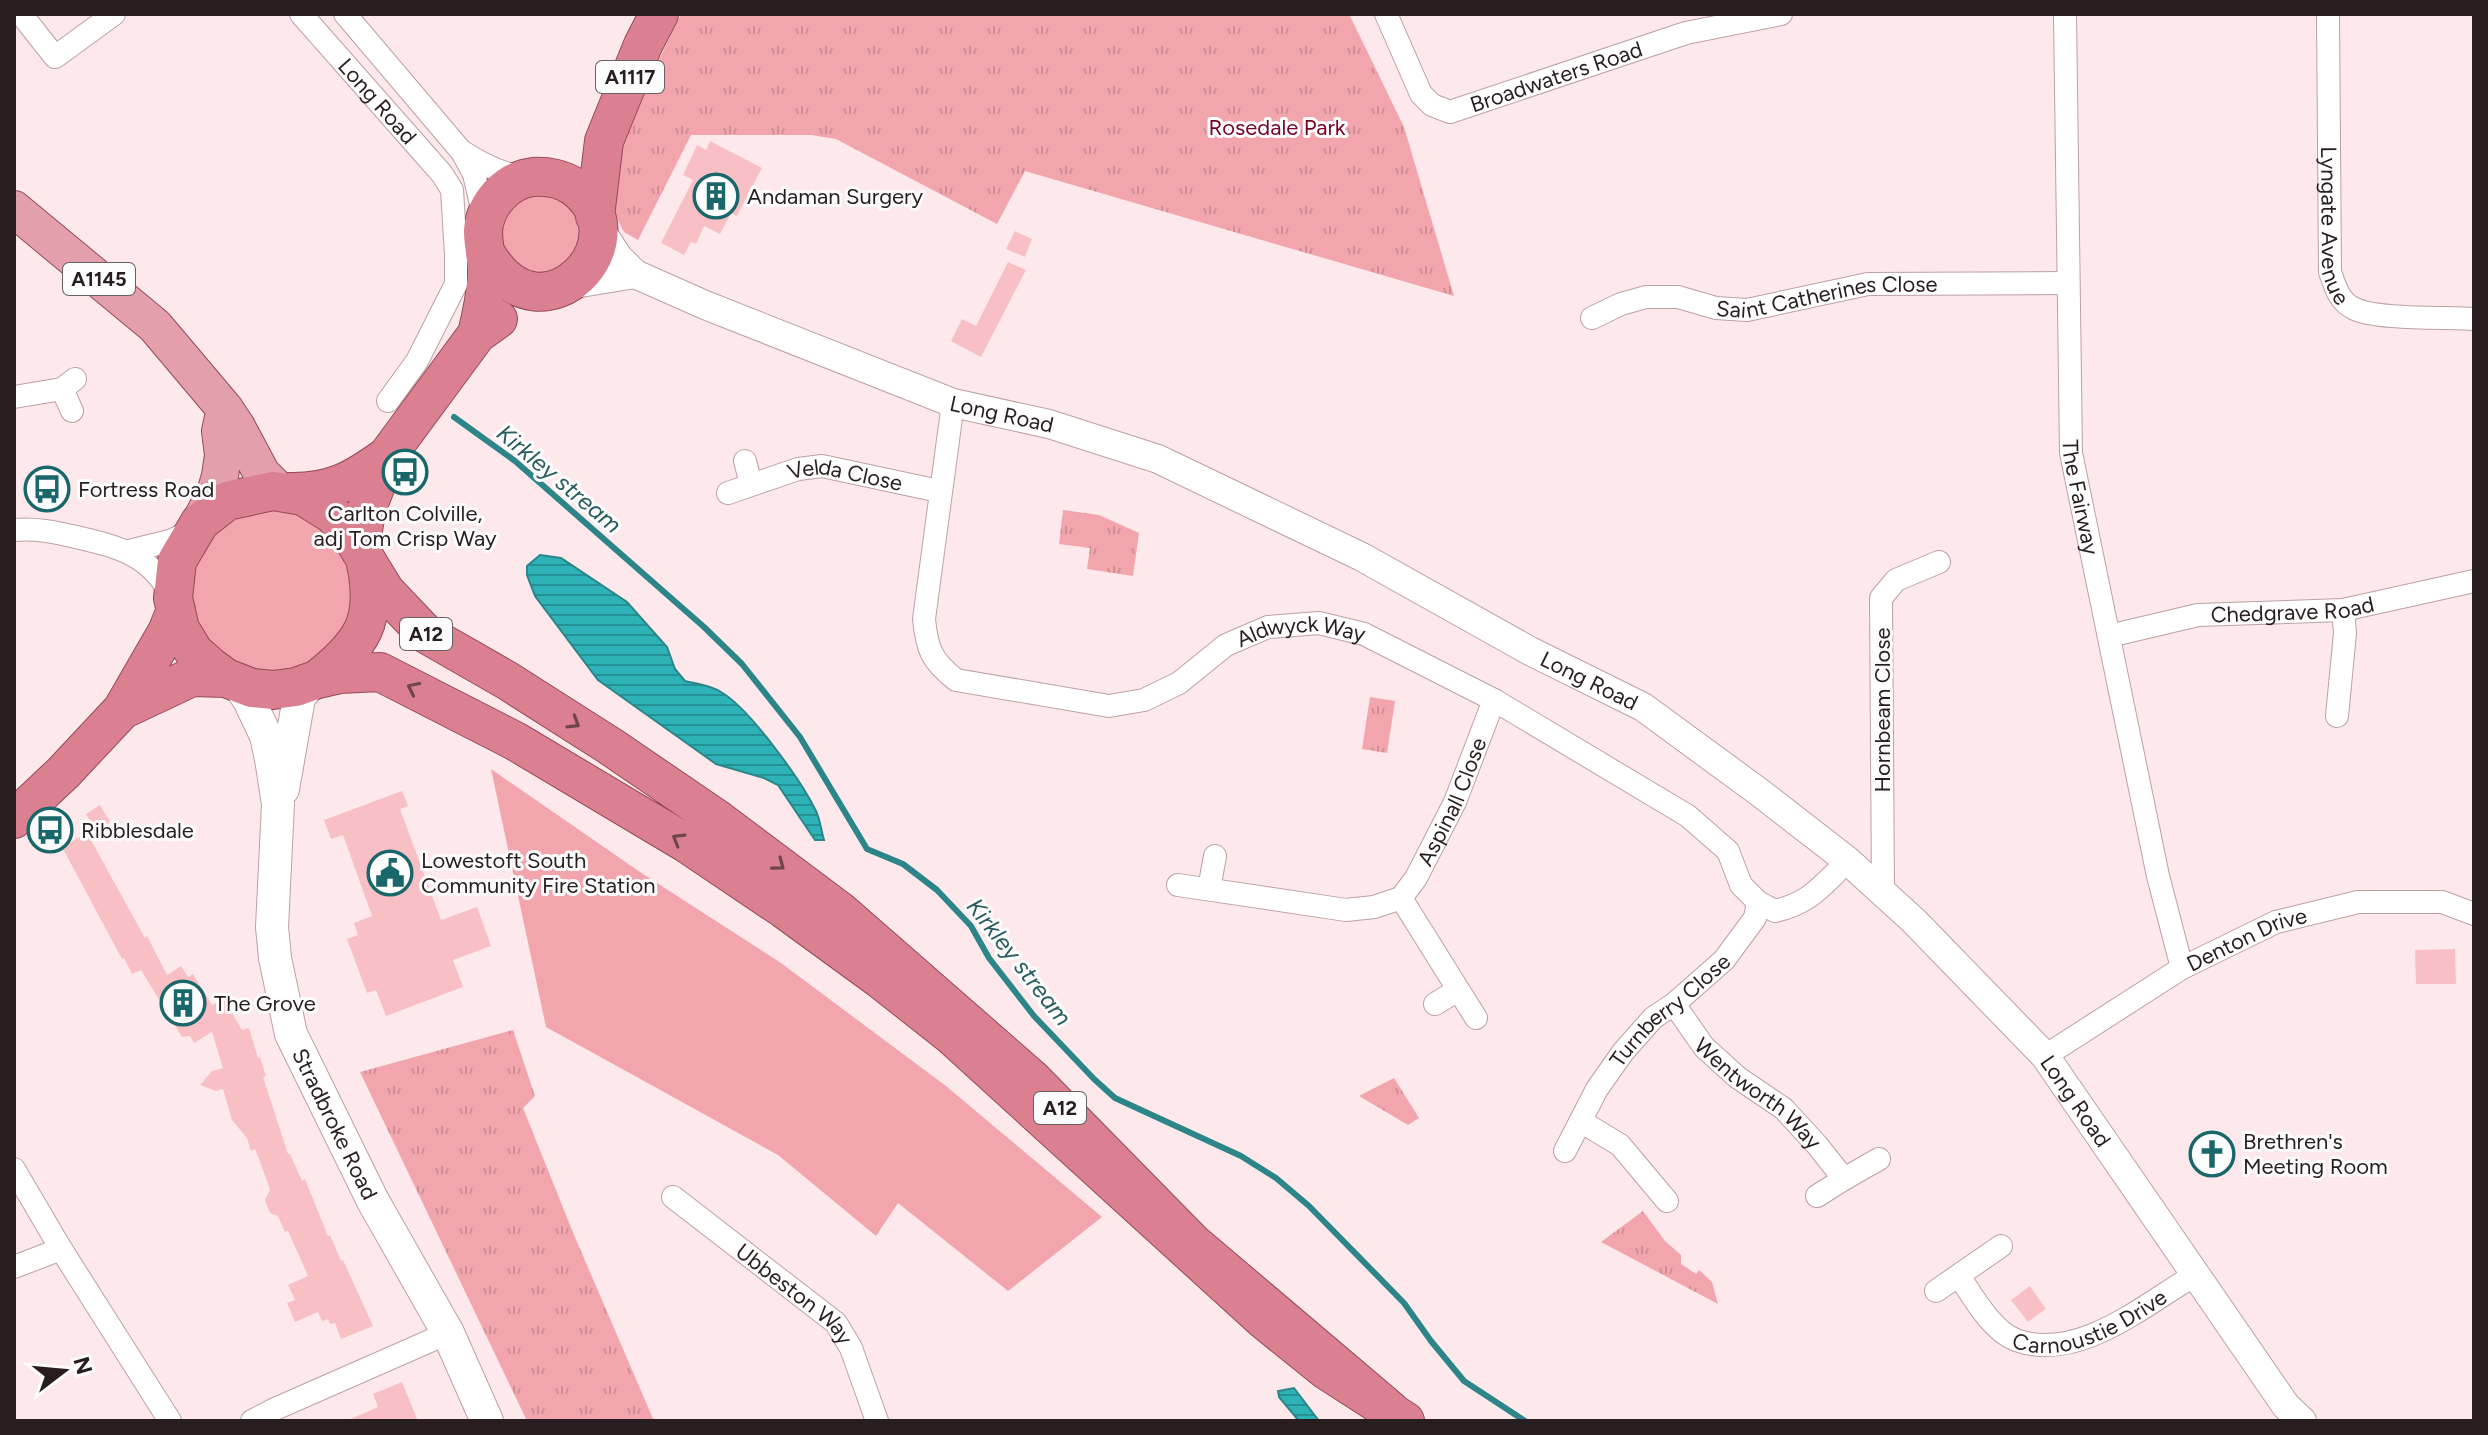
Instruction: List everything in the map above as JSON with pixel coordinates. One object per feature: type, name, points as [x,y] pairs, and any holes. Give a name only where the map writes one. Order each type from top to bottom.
[{"type":"highway","name":"A1117","points":[[597,221],[604,141],[659,14]]},
{"type":"highway","name":"A1117","points":[[534,177],[571,167],[604,141]]},
{"type":"highway","points":[[174,604],[180,629],[194,652],[231,680],[252,688],[273,690],[296,687],[315,680],[337,664],[362,634],[369,611],[371,590],[363,555],[366,511],[387,456],[477,334],[486,293],[485,241],[489,210],[498,195],[511,185],[534,177],[559,179],[574,187],[587,200],[597,221],[598,244],[592,261],[582,275],[477,334]]},
{"type":"highway","points":[[485,241],[496,271],[510,283],[527,290],[557,289]]},
{"type":"highway","points":[[14,819],[63,773],[122,710],[167,632],[174,604],[177,561],[198,525],[227,501],[273,491],[309,493],[339,486],[387,456]]},
{"type":"highway","points":[[285,492],[303,496],[332,514],[349,532],[363,555]]},
{"type":"highway","name":"A12","points":[[363,555],[385,591],[426,634],[508,681],[610,746],[717,819],[841,912],[1032,1079],[1193,1243],[1398,1416]]},
{"type":"highway","name":"A12","points":[[315,680],[340,674],[380,672],[515,741],[673,835],[772,901],[951,1035],[1264,1320],[1326,1370],[1398,1416]]},
{"type":"highway","points":[[122,710],[192,677],[231,680]]},
{"type":"main road","name":"A1145","points":[[14,209],[155,326],[225,409],[262,474],[285,492]]},
{"type":"main road","points":[[198,525],[215,493],[220,476],[223,455],[220,431],[225,409]]},
{"type":"main road","name":"Stradbroke Road","points":[[231,680],[249,700],[266,736],[278,804],[272,927],[275,958],[291,1034],[373,1201],[448,1333],[487,1421]]},
{"type":"main road","name":"Stradbroke Road","points":[[278,804],[286,781],[299,698],[315,680]]},
{"type":"street","points":[[21,14],[55,57],[114,14]]},
{"type":"street","name":"Long Road","points":[[301,14],[442,174],[452,190],[456,284],[417,361],[388,401]]},
{"type":"street","name":"Long Road","points":[[345,14],[462,152],[474,174],[481,197],[485,241]]},
{"type":"street","name":"Broadwaters Road","points":[[1386,14],[1421,94],[1432,105],[1450,112],[1686,33],[1781,14]]},
{"type":"street","name":"The Fairway","points":[[2065,14],[2071,453],[2158,876],[2182,968]]},
{"type":"street","name":"Lyngate Avenue","points":[[2328,14],[2330,272],[2337,294],[2353,308],[2374,314],[2474,319]]},
{"type":"street","name":"Long Road","points":[[462,152],[482,165],[514,176],[534,177]]},
{"type":"street","name":"Long Road","points":[[597,221],[618,257],[635,274],[705,305],[953,403],[1049,424],[1158,459],[1362,557],[1530,651],[1643,707],[1848,861],[1883,892],[2045,1056],[2286,1406],[2302,1421]]},
{"type":"street","points":[[557,289],[635,274]]},
{"type":"street","name":"Saint Catherines Close","points":[[1592,318],[1621,304],[1646,297],[1678,297],[1716,308],[1747,310],[1868,284],[2068,283]]},
{"type":"street","points":[[14,397],[68,384],[72,411]]},
{"type":"street","name":"Aldwyck Way","points":[[953,403],[924,619],[926,642],[937,664],[956,680],[1109,706],[1144,700],[1179,683],[1226,645],[1268,627],[1319,623],[1364,634],[1494,700],[1688,816],[1728,851],[1741,885],[1758,902]]},
{"type":"street","points":[[745,461],[751,484]]},
{"type":"street","name":"Velda Close","points":[[728,493],[798,469],[822,466],[939,491]]},
{"type":"street","points":[[129,551],[170,541],[198,525]]},
{"type":"street","points":[[14,530],[54,532],[129,551],[159,575],[174,604]]},
{"type":"street","name":"Hornbeam Close","points":[[1883,892],[1881,598],[1896,580],[1939,562]]},
{"type":"street","name":"Chedgrave Road","points":[[2109,636],[2198,615],[2343,610],[2474,581]]},
{"type":"street","points":[[2337,716],[2345,633],[2343,610]]},
{"type":"street","name":"Aspinall Close","points":[[1401,898],[1416,878],[1455,802],[1494,700]]},
{"type":"street","points":[[1209,889],[1215,856]]},
{"type":"street","points":[[1758,902],[1775,911],[1796,907],[1848,861]]},
{"type":"street","points":[[1178,885],[1346,910],[1374,907],[1401,898],[1476,1018]]},
{"type":"street","name":"Turnberry Close","points":[[1565,1151],[1597,1089],[1623,1052],[1653,1018],[1674,1004],[1724,960],[1755,918],[1758,902]]},
{"type":"street","name":"Denton Drive","points":[[2045,1056],[2182,968],[2276,922],[2358,902],[2442,902],[2474,914]]},
{"type":"street","points":[[1435,1004],[1458,990]]},
{"type":"street","name":"Wentworth Way","points":[[1674,1004],[1704,1047],[1737,1077],[1784,1109],[1844,1179]]},
{"type":"street","points":[[1582,1122],[1620,1145],[1667,1201]]},
{"type":"street","points":[[1817,1196],[1879,1159]]},
{"type":"street","points":[[14,1169],[170,1421]]},
{"type":"street","name":"Ubbeston Way","points":[[673,1197],[836,1323],[851,1348],[877,1421]]},
{"type":"street","points":[[1936,1291],[2001,1246]]},
{"type":"street","points":[[14,1267],[61,1249]]},
{"type":"street","name":"Carnoustie Drive","points":[[1959,1276],[1987,1318],[2014,1339],[2049,1345],[2098,1334],[2195,1275]]},
{"type":"street","points":[[252,1421],[448,1333]]},
{"type":"green space","name":"Rosedale Park","points":[[681,14],[1349,14],[1404,127],[1454,296],[1025,171],[997,224],[836,139],[811,135],[691,135],[638,240],[624,232],[612,209],[623,135]]},
{"type":"green space","points":[[559,193],[585,225],[574,265],[534,278],[501,253],[503,212],[517,196]]},
{"type":"green space","points":[[271,509],[303,515],[329,533],[347,559],[353,591],[347,623],[329,649],[303,667],[271,673],[239,667],[213,649],[195,623],[189,591],[195,559],[213,533],[239,515]]},
{"type":"green space","points":[[1063,510],[1099,515],[1139,533],[1133,576],[1087,569],[1090,548],[1059,544]]},
{"type":"green space","points":[[1370,697],[1395,701],[1387,753],[1362,749]]},
{"type":"green space","points":[[491,769],[640,872],[781,963],[946,1086],[1102,1217],[1008,1291],[898,1203],[876,1236],[778,1155],[546,1027]]},
{"type":"green space","points":[[513,1030],[535,1096],[523,1108],[654,1421],[527,1421],[360,1072]]},
{"type":"green space","points":[[1394,1078],[1419,1118],[1408,1125],[1359,1096]]},
{"type":"green space","points":[[1643,1211],[1665,1241],[1681,1255],[1681,1264],[1696,1274],[1699,1270],[1712,1282],[1718,1304],[1601,1242]]},
{"type":"water","points":[[540,555],[561,558],[627,602],[667,647],[675,669],[685,681],[717,690],[745,713],[773,745],[808,796],[818,816],[824,840],[815,840],[778,785],[716,764],[598,680],[535,596],[527,566]]},
{"type":"water","points":[[1294,1388],[1319,1421],[1299,1421],[1279,1397],[1278,1391]]},
{"type":"building","name":"Andaman Surgery","points":[[710,141],[762,168],[737,216],[731,213],[720,234],[704,226],[696,244],[691,242],[684,255],[661,243],[693,180],[683,175],[697,145],[706,150]]},
{"type":"building","points":[[1015,231],[1032,239],[1025,257],[1006,249]]},
{"type":"building","points":[[1008,262],[1026,270],[981,357],[951,341],[962,319],[976,326]]},
{"type":"building","name":"Lowestoft South Community Fire Station","points":[[402,791],[408,806],[400,809],[441,920],[477,907],[491,946],[453,960],[463,987],[386,1016],[376,990],[367,993],[347,939],[358,935],[354,923],[372,916],[343,835],[331,839],[324,820]]},
{"type":"building","points":[[100,805],[110,822],[96,830],[86,814]]},
{"type":"building","points":[[87,833],[167,975],[181,966],[188,977],[193,974],[212,1005],[224,999],[242,1030],[249,1028],[288,1154],[302,1181],[305,1179],[328,1236],[343,1260],[373,1326],[341,1339],[335,1323],[330,1324],[328,1319],[322,1321],[318,1312],[295,1322],[287,1303],[295,1300],[288,1285],[308,1276],[288,1231],[285,1232],[278,1216],[270,1213],[265,1200],[270,1190],[266,1178],[255,1149],[251,1151],[247,1138],[232,1120],[223,1089],[216,1091],[200,1085],[212,1071],[223,1068],[212,1032],[194,1043],[190,1036],[182,1037],[141,970],[132,974],[122,959],[62,847]]},
{"type":"building","points":[[2455,949],[2456,984],[2416,984],[2415,950]]},
{"type":"building","points":[[2030,1286],[2046,1309],[2028,1322],[2011,1300]]},
{"type":"building","points":[[402,1382],[418,1421],[346,1421],[378,1407],[373,1394]]},
{"type":"waterway","name":"Kirkley stream","points":[[454,417],[515,461],[742,664],[800,737],[867,849],[903,864],[937,890],[971,926],[989,958],[1034,1016],[1094,1079],[1115,1098],[1241,1156],[1276,1178],[1309,1206],[1404,1303],[1464,1381],[1525,1421]]},
{"type":"place","name":"Andaman Surgery","points":[[716,196]]},
{"type":"place","name":"Carlton Colville, adj Tom Crisp Way","points":[[405,472]]},
{"type":"place","name":"Fortress Road","points":[[47,489]]},
{"type":"place","name":"Ribblesdale","points":[[50,830]]},
{"type":"place","name":"Lowestoft South Community Fire Station","points":[[390,873]]},
{"type":"place","name":"The Grove","points":[[183,1003]]},
{"type":"place","name":"Brethren's Meeting Room","points":[[2212,1154]]}]
